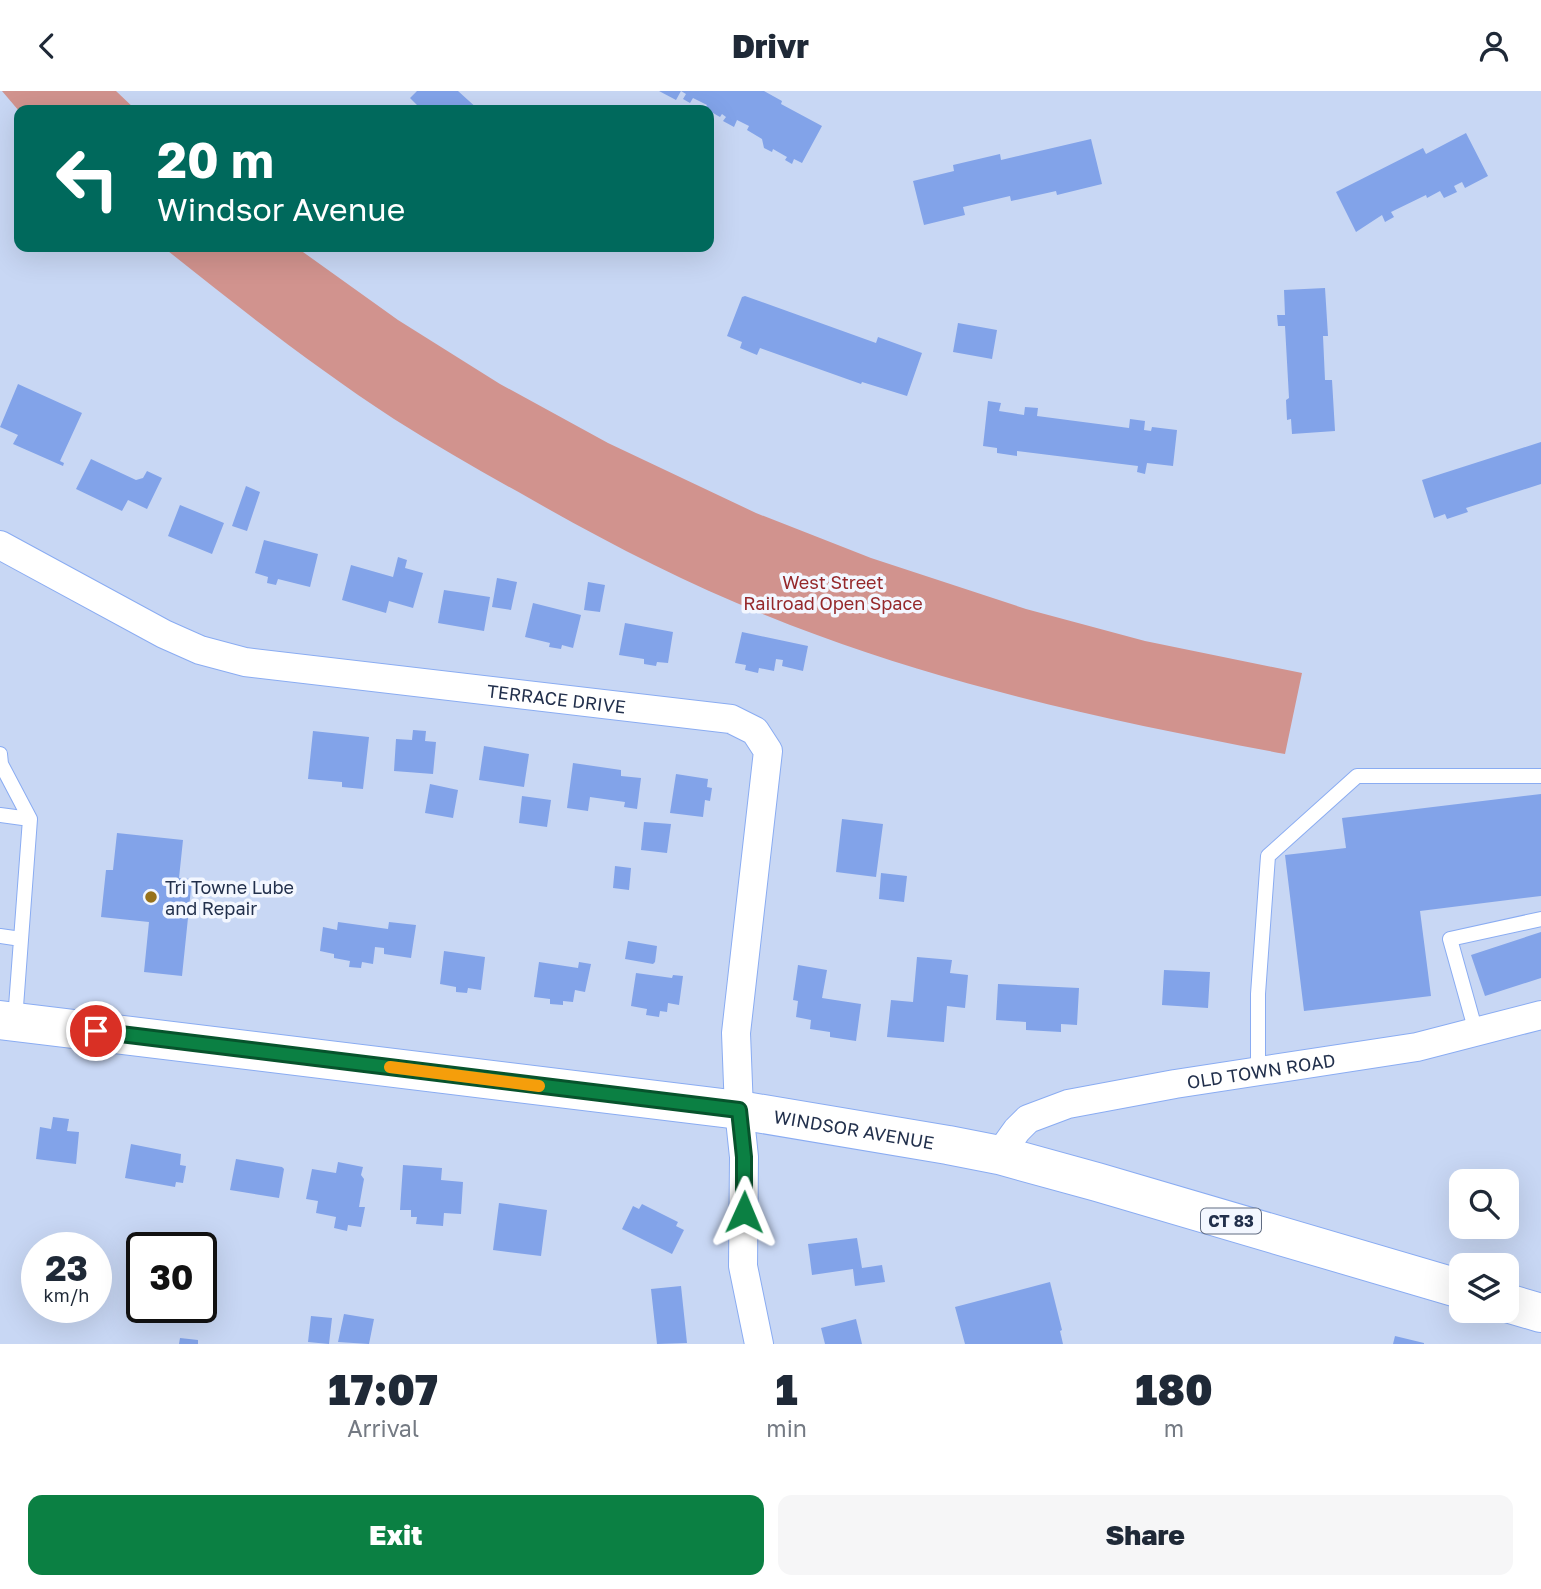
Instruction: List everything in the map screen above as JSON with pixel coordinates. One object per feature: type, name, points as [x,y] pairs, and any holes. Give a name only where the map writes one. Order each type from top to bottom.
[{"type":"main road","name":"WINDSOR AVENUE","points":[[8,1021],[739,1110],[999,1156]]},
{"type":"main road","name":"CT 83","points":[[999,1156],[1449,1286]]},
{"type":"main road","points":[[1519,1307],[1541,1313]]},
{"type":"street","name":"TERRACE DRIVE","points":[[0,545],[164,634],[200,650],[245,662],[731,719],[755,731],[768,751],[736,1033],[744,1157],[743,1266],[759,1344]]},
{"type":"street","name":"OLD TOWN ROAD","points":[[999,1156],[1028,1119],[1068,1104],[1161,1086],[1417,1047],[1541,1016]]},
{"type":"lane","points":[[0,754],[1,764],[30,819],[21,939],[8,1021]]},
{"type":"lane","points":[[1258,1071],[1258,994],[1269,856],[1357,776],[1541,776]]},
{"type":"lane","points":[[0,815],[30,819]]},
{"type":"lane","points":[[1476,1032],[1450,939],[1541,919]]},
{"type":"lane","points":[[0,936],[21,939]]},
{"type":"green space","points":[[2,91],[116,91],[131,105],[14,105]]},
{"type":"green space","name":"West Street Railroad Open Space","points":[[169,252],[303,252],[398,320],[500,384],[608,443],[756,513],[871,558],[1026,609],[1145,641],[1302,673],[1285,754],[1107,718],[990,689],[874,655],[780,621],[634,555],[461,460],[364,399]]},
{"type":"building","points":[[417,91],[458,91],[473,105],[417,105],[410,98]]},
{"type":"building","points":[[659,91],[681,91],[676,100]]},
{"type":"building","points":[[681,91],[764,91],[782,101],[781,104],[822,126],[802,163],[794,159],[792,164],[785,160],[787,157],[773,149],[772,152],[764,148],[762,139],[747,130],[749,126],[737,120],[734,127],[723,121],[726,117],[722,114],[720,117],[714,114],[714,105],[707,105],[693,98],[690,103],[683,99],[686,94]]},
{"type":"building","points":[[1466,133],[1488,176],[1465,188],[1462,182],[1454,186],[1457,192],[1444,198],[1440,191],[1427,198],[1426,195],[1391,212],[1394,217],[1385,222],[1382,215],[1356,232],[1336,192],[1423,148],[1426,154]]},
{"type":"building","points":[[1091,139],[1102,184],[1057,195],[1056,191],[1011,201],[1010,196],[963,207],[965,215],[924,225],[913,181],[954,171],[953,165],[1000,154],[1001,160]]},
{"type":"building","points":[[1325,288],[1328,336],[1323,336],[1325,380],[1332,380],[1335,431],[1292,434],[1291,419],[1287,420],[1286,400],[1289,398],[1285,326],[1278,326],[1277,315],[1285,315],[1284,290]]},
{"type":"building","points":[[742,297],[876,343],[878,337],[922,353],[907,396],[862,382],[861,384],[760,348],[757,355],[740,348],[742,342],[727,336]]},
{"type":"building","points":[[958,323],[997,330],[992,359],[953,352]]},
{"type":"building","points":[[18,384],[82,413],[60,461],[64,463],[63,466],[13,444],[18,435],[0,427]]},
{"type":"building","points":[[988,401],[1001,403],[999,411],[1024,415],[1025,407],[1038,408],[1037,416],[1129,428],[1130,419],[1145,421],[1144,430],[1151,431],[1152,427],[1177,430],[1173,466],[1147,463],[1145,474],[1137,472],[1138,466],[1017,451],[1017,456],[997,453],[997,448],[983,446]]},
{"type":"building","points":[[1541,442],[1541,484],[1466,508],[1468,512],[1447,519],[1445,514],[1434,518],[1422,480]]},
{"type":"building","points":[[91,459],[136,480],[143,478],[147,471],[162,478],[147,509],[128,500],[122,511],[76,489]]},
{"type":"building","points":[[246,486],[260,492],[247,531],[232,526]]},
{"type":"building","points":[[180,505],[224,523],[212,554],[168,536]]},
{"type":"building","points":[[264,540],[318,554],[310,587],[278,579],[276,585],[267,583],[268,577],[255,573]]},
{"type":"building","points":[[398,557],[407,560],[405,568],[423,573],[413,608],[389,601],[386,613],[342,600],[351,565],[393,577]]},
{"type":"building","points":[[497,578],[517,582],[511,610],[492,607]]},
{"type":"building","points":[[588,582],[605,585],[600,612],[584,610]]},
{"type":"building","points":[[444,590],[490,597],[484,631],[438,623]]},
{"type":"building","points":[[533,603],[581,615],[573,648],[562,645],[561,649],[549,647],[550,643],[525,637]]},
{"type":"building","points":[[625,623],[673,632],[668,663],[657,662],[656,666],[644,664],[644,659],[619,655]]},
{"type":"building","points":[[742,632],[808,646],[803,671],[782,666],[783,660],[776,659],[774,671],[759,668],[758,673],[745,670],[746,665],[735,663]]},
{"type":"building","points":[[413,730],[426,731],[425,741],[436,742],[433,774],[394,771],[396,739],[412,740]]},
{"type":"building","points":[[313,731],[369,737],[363,789],[342,787],[342,782],[308,779]]},
{"type":"building","points":[[484,746],[529,754],[524,787],[479,780]]},
{"type":"building","points":[[573,763],[621,770],[621,776],[641,778],[637,809],[624,807],[625,802],[590,797],[588,811],[567,808]]},
{"type":"building","points":[[676,774],[708,779],[707,787],[712,788],[710,801],[705,800],[703,817],[670,813]]},
{"type":"building","points":[[430,784],[458,790],[453,818],[425,813]]},
{"type":"building","points":[[1541,794],[1541,896],[1420,911],[1431,996],[1304,1011],[1285,855],[1346,848],[1342,818]]},
{"type":"building","points":[[522,796],[551,800],[547,827],[519,823]]},
{"type":"building","points":[[842,819],[883,824],[876,877],[836,872]]},
{"type":"building","points":[[644,822],[671,824],[667,853],[641,850]]},
{"type":"building","points":[[117,833],[183,840],[179,878],[192,879],[182,976],[144,972],[149,922],[101,917],[106,870],[113,870]]},
{"type":"building","points":[[615,866],[631,868],[629,890],[613,888]]},
{"type":"building","points":[[881,873],[907,876],[904,902],[879,899]]},
{"type":"building","points":[[338,922],[388,929],[389,922],[416,925],[411,958],[384,954],[384,948],[375,947],[373,964],[362,962],[361,968],[349,967],[350,961],[334,958],[334,954],[320,951],[323,927],[337,930]]},
{"type":"building","points":[[1541,932],[1541,978],[1485,996],[1471,955]]},
{"type":"building","points":[[628,941],[657,946],[655,962],[653,964],[625,959]]},
{"type":"building","points":[[444,951],[485,957],[481,990],[468,988],[467,993],[456,992],[456,987],[440,984]]},
{"type":"building","points":[[917,957],[952,960],[950,973],[968,975],[965,1008],[947,1006],[944,1042],[887,1037],[891,1000],[913,1002]]},
{"type":"building","points":[[539,962],[578,968],[579,962],[591,964],[585,992],[575,990],[573,1002],[563,1001],[563,1005],[550,1004],[550,999],[534,997]]},
{"type":"building","points":[[798,965],[827,970],[822,998],[861,1004],[856,1041],[830,1037],[830,1032],[810,1029],[811,1020],[796,1017],[798,1001],[793,1000]]},
{"type":"building","points":[[1164,970],[1210,972],[1208,1008],[1162,1005]]},
{"type":"building","points":[[636,973],[672,978],[673,975],[683,976],[679,1005],[668,1003],[667,1012],[660,1011],[659,1017],[646,1015],[647,1009],[631,1006]]},
{"type":"building","points":[[998,984],[1079,988],[1077,1025],[1061,1024],[1061,1032],[1026,1030],[1026,1022],[996,1020]]},
{"type":"building","points":[[53,1117],[69,1119],[67,1131],[79,1132],[76,1164],[36,1159],[40,1127],[51,1129]]},
{"type":"building","points":[[131,1144],[181,1154],[180,1165],[186,1166],[183,1183],[176,1182],[175,1187],[125,1178]]},
{"type":"building","points":[[236,1159],[282,1167],[284,1169],[279,1198],[230,1190]]},
{"type":"building","points":[[338,1162],[363,1167],[361,1175],[364,1179],[359,1207],[365,1207],[361,1227],[348,1225],[347,1231],[334,1228],[336,1217],[316,1213],[318,1201],[306,1199],[312,1169],[336,1173]]},
{"type":"building","points":[[403,1165],[442,1168],[441,1180],[463,1182],[461,1214],[444,1213],[443,1226],[416,1224],[417,1217],[411,1217],[411,1210],[400,1210]]},
{"type":"building","points":[[499,1203],[547,1210],[541,1256],[493,1250]]},
{"type":"building","points":[[642,1204],[678,1222],[676,1226],[684,1230],[672,1254],[622,1229],[633,1206],[639,1209]]},
{"type":"building","points":[[857,1238],[862,1268],[882,1265],[885,1282],[855,1286],[853,1269],[812,1275],[808,1244]]},
{"type":"building","points":[[1050,1282],[1063,1344],[965,1344],[955,1307]]},
{"type":"building","points":[[681,1286],[687,1343],[657,1344],[651,1289]]},
{"type":"building","points":[[344,1314],[374,1319],[369,1344],[338,1342]]},
{"type":"building","points":[[311,1316],[332,1318],[329,1344],[308,1342]]},
{"type":"building","points":[[856,1319],[862,1344],[825,1344],[821,1328]]},
{"type":"building","points":[[1395,1336],[1424,1343],[1424,1344],[1393,1344]]},
{"type":"building","points":[[180,1338],[198,1340],[198,1344],[179,1344]]},
{"type":"slow traffic","points":[[390,1067],[539,1086]]},
{"type":"place","name":"Tri Towne Lube and Repair","points":[[151,897]]},
{"type":"route","points":[[96,1031],[739,1110],[744,1157],[744,1212]]}]
